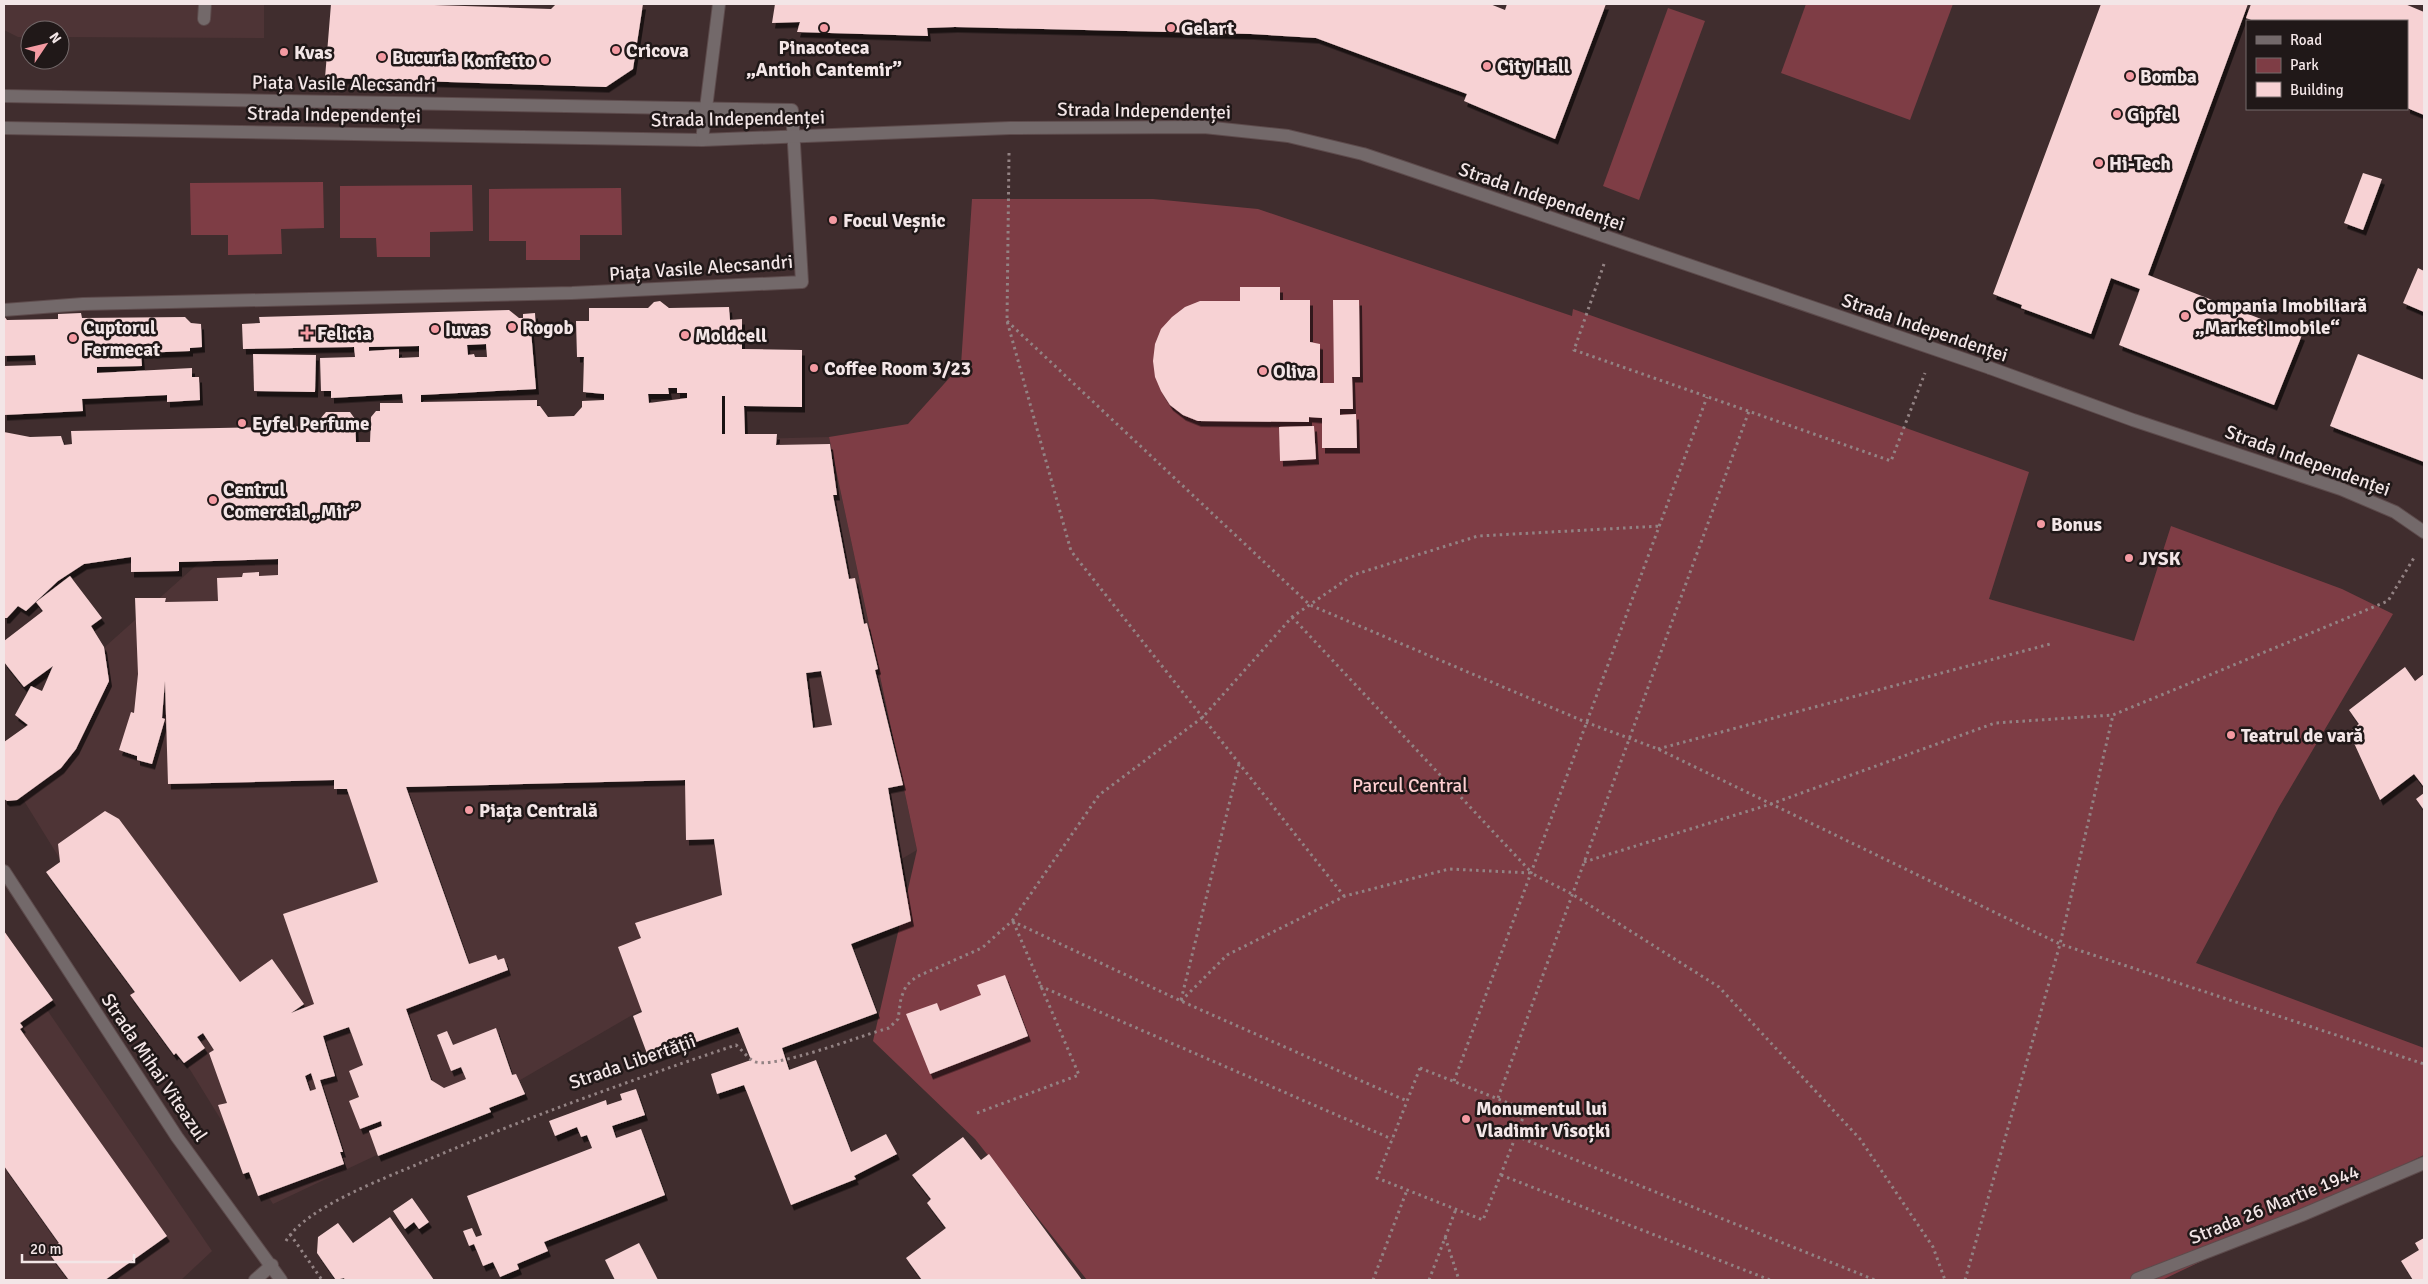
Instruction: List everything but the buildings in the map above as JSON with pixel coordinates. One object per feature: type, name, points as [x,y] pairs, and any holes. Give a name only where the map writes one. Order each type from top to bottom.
[{"type":"street","points":[[204,19],[205,4]]},
{"type":"street","points":[[702,140],[719,4]]},
{"type":"street","name":"Piața Vasile Alecsandri","points":[[4,96],[792,110],[802,282],[572,293],[83,304],[4,310]]},
{"type":"street","name":"Strada Independenței","points":[[4,128],[702,140],[1010,128],[1204,126],[1288,136],[1363,154],[1990,368],[2133,420],[2342,489],[2395,512],[2424,532]]},
{"type":"street","name":"Strada Mihai Viteazul","points":[[4,871],[177,1137],[272,1265],[281,1280]]},
{"type":"street","name":"Strada 26 Martie 1944","points":[[2137,1279],[2302,1215],[2424,1163]]},
{"type":"street","points":[[255,1280],[272,1265]]},
{"type":"path","points":[[1010,128],[1007,321],[1071,550],[1345,896]]},
{"type":"path","points":[[1612,240],[1574,350],[1890,461],[1934,350]]},
{"type":"path","points":[[1007,321],[1310,605],[1588,723],[1658,749],[2060,944],[2424,1064]]},
{"type":"path","points":[[1454,1082],[1661,526],[1707,397]]},
{"type":"path","points":[[1498,1098],[1749,411]]},
{"type":"path","points":[[1012,921],[1099,795],[1203,717],[1292,617],[1353,575],[1478,536],[1661,526]]},
{"type":"path","points":[[1584,862],[1770,804],[1995,724],[2113,715],[2388,601],[2415,555]]},
{"type":"path","points":[[1292,617],[1531,873],[1572,894],[1719,986],[1860,1139],[1933,1247],[1945,1280]]},
{"type":"path","points":[[1658,749],[2050,644]]},
{"type":"path","points":[[1965,1280],[2060,944],[2113,715]]},
{"type":"path","points":[[1181,1001],[1239,763]]},
{"type":"path","points":[[1181,1001],[1227,955],[1345,896],[1449,869],[1531,873]]},
{"type":"path","points":[[977,1113],[1078,1075],[1012,921]]},
{"type":"path","points":[[1012,921],[1181,1001],[1407,1101]]},
{"type":"path","name":"Strada Libertății","points":[[272,1265],[290,1234],[317,1212],[370,1184],[468,1142],[607,1088],[736,1045],[754,1061],[768,1063],[787,1060],[889,1028],[898,1020],[901,998],[906,986],[916,977],[982,948],[1012,921]]},
{"type":"path","points":[[1040,986],[1392,1139]]},
{"type":"path","points":[[1420,1068],[1454,1082],[1526,1110],[1483,1220],[1377,1178],[1420,1068]]},
{"type":"path","points":[[1516,1136],[1876,1280]]},
{"type":"path","points":[[1501,1175],[1770,1280]]},
{"type":"path","points":[[1373,1280],[1407,1190]]},
{"type":"path","points":[[1429,1280],[1456,1209]]},
{"type":"path","points":[[290,1234],[322,1280]]},
{"type":"path","points":[[1445,1237],[1459,1280]]},
{"type":"shaded area","points":[[4,4],[264,4],[264,38],[70,37],[70,20],[20,20],[20,37],[4,30]]},
{"type":"shaded area","name":"Piața Centrală","points":[[829,437],[917,850],[451,1120],[273,1204],[5,770],[88,690],[106,646],[324,451]]},
{"type":"shaded area","points":[[4,947],[212,1251],[181,1280],[4,1280]]},
{"type":"green space","points":[[1806,4],[1953,4],[1910,120],[1781,73]]},
{"type":"green space","points":[[1668,8],[1705,21],[1639,200],[1603,186]]},
{"type":"green space","points":[[323,182],[324,228],[281,229],[282,254],[228,255],[228,235],[191,235],[190,183]]},
{"type":"green space","points":[[472,185],[473,231],[430,232],[430,257],[377,257],[376,238],[340,238],[340,186]]},
{"type":"green space","points":[[621,188],[622,235],[580,235],[580,260],[526,260],[526,241],[489,241],[489,189]]},
{"type":"green space","name":"Parcul Central","points":[[972,199],[1153,199],[1258,209],[1572,316],[1573,309],[2029,472],[1989,599],[2134,641],[2171,526],[2342,589],[2393,614],[2279,807],[2196,963],[2424,1048],[2424,1155],[2162,1280],[1087,1280],[975,1139],[873,1041],[917,850],[829,437],[908,424],[961,365]]},
{"type":"place","name":"Pinacoteca „Antioh Cantemir”","points":[[824,28]]},
{"type":"place","name":"Gelart","points":[[1171,28]]},
{"type":"place","name":"Cricova","points":[[616,50]]},
{"type":"place","name":"Kvas","points":[[284,52]]},
{"type":"place","name":"Bucuria","points":[[382,57]]},
{"type":"place","name":"Konfetto","points":[[545,60]]},
{"type":"place","name":"City Hall","points":[[1487,66]]},
{"type":"place","name":"Bomba","points":[[2130,76]]},
{"type":"place","name":"Gipfel","points":[[2117,114]]},
{"type":"place","name":"Hi-Tech","points":[[2099,163]]},
{"type":"place","name":"Focul Veșnic","points":[[833,220]]},
{"type":"place","name":"Compania Imobiliară „Market Imobile“","points":[[2185,316]]},
{"type":"place","name":"Rogob","points":[[512,327]]},
{"type":"place","name":"Iuvas","points":[[435,329]]},
{"type":"place","name":"Felicia","points":[[307,333]]},
{"type":"place","name":"Moldcell","points":[[685,335]]},
{"type":"place","name":"Cuptorul Fermecat","points":[[73,338]]},
{"type":"place","name":"Coffee Room 3/23","points":[[814,368]]},
{"type":"place","name":"Oliva","points":[[1263,371]]},
{"type":"place","name":"Eyfel Perfume","points":[[242,423]]},
{"type":"place","name":"Centrul Comercial „Mir”","points":[[213,500]]},
{"type":"place","name":"Bonus","points":[[2041,524]]},
{"type":"place","name":"JYSK","points":[[2129,558]]},
{"type":"place","name":"Teatrul de vară","points":[[2231,735]]},
{"type":"place","name":"Piața Centrală","points":[[469,810]]},
{"type":"place","name":"Monumentul lui Vladimir Vîsoțki","points":[[1466,1119]]}]
